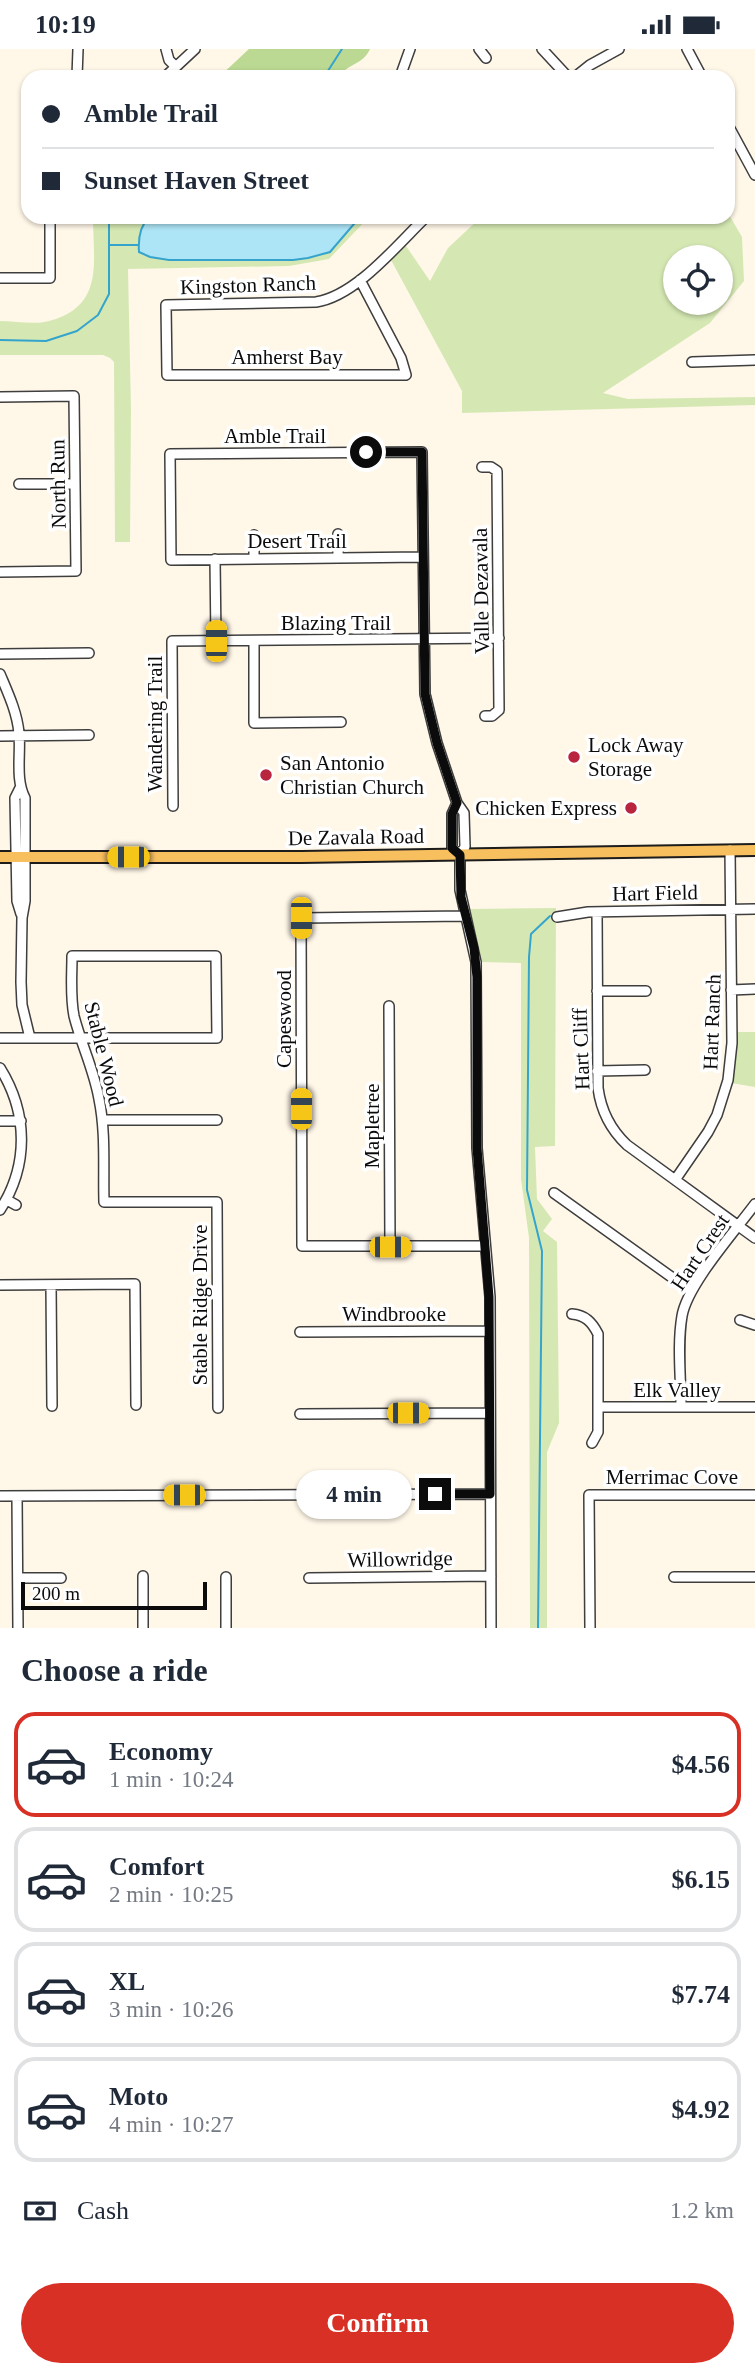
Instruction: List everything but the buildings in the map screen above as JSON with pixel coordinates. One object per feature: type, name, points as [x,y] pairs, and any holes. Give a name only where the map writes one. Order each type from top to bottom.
[{"type":"main road","name":"De Zavala Road","points":[[0,857],[460,855],[755,850]]},
{"type":"street","points":[[77,70],[78,49]]},
{"type":"street","points":[[166,49],[169,60],[176,67]]},
{"type":"street","points":[[173,70],[195,49]]},
{"type":"street","points":[[405,70],[410,49]]},
{"type":"street","points":[[479,49],[486,58]]},
{"type":"street","points":[[542,49],[562,70]]},
{"type":"street","points":[[584,70],[619,49]]},
{"type":"street","points":[[687,49],[698,70]]},
{"type":"street","points":[[735,138],[755,175]]},
{"type":"street","points":[[744,155],[755,151]]},
{"type":"street","points":[[0,278],[50,278],[50,224]]},
{"type":"street","name":"Kingston Ranch","points":[[167,375],[166,305],[331,300],[360,280],[419,224]]},
{"type":"street","name":"Amherst Bay","points":[[167,375],[406,375],[401,358],[360,280]]},
{"type":"street","points":[[692,362],[755,361]]},
{"type":"street","name":"North Run","points":[[0,397],[74,397],[76,571],[0,572]]},
{"type":"street","name":"Amble Trail","points":[[171,560],[170,454],[422,452],[423,558]]},
{"type":"street","name":"Valle Dezavala","points":[[482,467],[492,467],[497,471],[499,710],[492,716],[485,716]]},
{"type":"street","points":[[19,484],[75,484]]},
{"type":"street","points":[[338,534],[338,558]]},
{"type":"street","points":[[254,535],[254,559]]},
{"type":"street","points":[[423,558],[424,680],[427,708],[457,803],[452,814],[452,848],[460,855],[460,890],[477,970],[477,1148],[489,1297],[491,1628]]},
{"type":"street","name":"Desert Trail","points":[[171,560],[423,558]]},
{"type":"street","points":[[215,559],[216,641]]},
{"type":"street","name":"Blazing Trail","points":[[172,641],[499,638]]},
{"type":"street","name":"Wandering Trail","points":[[172,641],[173,806]]},
{"type":"street","points":[[254,641],[254,723],[341,722]]},
{"type":"street","points":[[0,654],[89,653]]},
{"type":"street","points":[[0,674],[13,707],[19,736],[20,788],[15,798],[21,857],[17,901],[22,918],[22,1005],[30,1038]]},
{"type":"street","points":[[0,736],[89,735]]},
{"type":"street","name":"Hart Ranch","points":[[675,1180],[708,1132],[723,1098],[731,1062],[730,851]]},
{"type":"street","name":"Hart Field","points":[[557,918],[597,912],[755,909]]},
{"type":"street","name":"Hart Cliff","points":[[597,912],[597,1071],[601,1106],[614,1131],[627,1145],[755,1238]]},
{"type":"street","name":"Capeswood","points":[[390,1247],[302,1246],[301,918],[465,916]]},
{"type":"street","name":"Stable Wood","points":[[81,1038],[217,1038],[216,956],[72,956],[72,1005],[81,1038],[99,1096],[104,1202],[217,1202]]},
{"type":"street","points":[[731,989],[755,989]]},
{"type":"street","points":[[597,991],[646,991]]},
{"type":"street","name":"Mapletree","points":[[389,1006],[390,1247]]},
{"type":"street","points":[[0,1038],[81,1038]]},
{"type":"street","points":[[0,1068],[14,1094],[21,1121],[21,1160],[0,1210]]},
{"type":"street","points":[[597,1071],[645,1070]]},
{"type":"street","points":[[102,1120],[217,1120]]},
{"type":"street","points":[[0,1121],[21,1121]]},
{"type":"street","points":[[554,1193],[691,1291]]},
{"type":"street","points":[[6,1200],[16,1205]]},
{"type":"street","name":"Stable Ridge Drive","points":[[217,1202],[218,1408]]},
{"type":"street","name":"Hart Crest","points":[[681,1408],[682,1314],[691,1291],[755,1204]]},
{"type":"street","points":[[390,1247],[485,1246]]},
{"type":"street","points":[[0,1285],[135,1285],[136,1405]]},
{"type":"street","points":[[51,1285],[52,1406]]},
{"type":"street","points":[[572,1314],[586,1318],[598,1334],[598,1432],[592,1443]]},
{"type":"street","points":[[740,1320],[755,1325]]},
{"type":"street","name":"Windbrooke","points":[[300,1332],[489,1331]]},
{"type":"street","name":"Elk Valley","points":[[598,1407],[755,1407]]},
{"type":"street","points":[[300,1414],[490,1413]]},
{"type":"street","points":[[0,1496],[490,1494]]},
{"type":"street","name":"Merrimac Cove","points":[[590,1628],[589,1495],[755,1495]]},
{"type":"street","points":[[17,1496],[18,1628]]},
{"type":"street","points":[[143,1576],[143,1628]]},
{"type":"street","name":"Willowridge","points":[[309,1578],[491,1576]]},
{"type":"street","points":[[226,1577],[226,1628]]},
{"type":"street","points":[[674,1577],[755,1577]]},
{"type":"street","points":[[18,1578],[61,1579]]},
{"type":"green space","points":[[249,49],[370,49],[363,58],[346,70],[226,70]]},
{"type":"green space","points":[[93,224],[362,224],[329,259],[289,266],[128,269],[130,542],[115,542],[114,362],[103,355],[0,355],[0,321],[43,322],[67,314],[80,305],[88,293],[94,266]]},
{"type":"green space","points":[[474,224],[734,224],[742,237],[744,281],[733,295],[733,245],[663,245],[663,315],[716,315],[710,323],[603,393],[628,399],[755,397],[755,405],[462,413],[462,391],[391,260],[406,246],[430,281],[448,248]]},
{"type":"green space","points":[[556,908],[555,1146],[535,1147],[537,1199],[552,1219],[543,1231],[557,1242],[559,1423],[547,1452],[547,1628],[530,1628],[529,1238],[521,1179],[521,963],[482,962],[470,909]]},
{"type":"green space","points":[[736,1032],[755,1032],[755,1087],[731,1083]]},
{"type":"water","points":[[144,224],[354,224],[330,252],[293,260],[169,260],[150,257],[139,252],[140,233]]},
{"type":"waterway","points":[[328,70],[342,49]]},
{"type":"waterway","points":[[0,340],[46,341],[77,331],[98,315],[109,294],[109,224]]},
{"type":"waterway","points":[[109,245],[138,245]]},
{"type":"waterway","points":[[538,1628],[542,1251],[527,1190],[529,957],[531,934],[550,916]]},
{"type":"place","name":"Lock Away Storage","points":[[574,757]]},
{"type":"place","name":"San Antonio Christian Church","points":[[266,775]]},
{"type":"place","name":"Chicken Express","points":[[631,808]]},
{"type":"route","points":[[366,452],[422,452],[425,694],[437,743],[457,803],[452,814],[452,848],[460,855],[462,908],[474,948],[477,977],[477,1148],[489,1297],[490,1494],[435,1494]]}]
